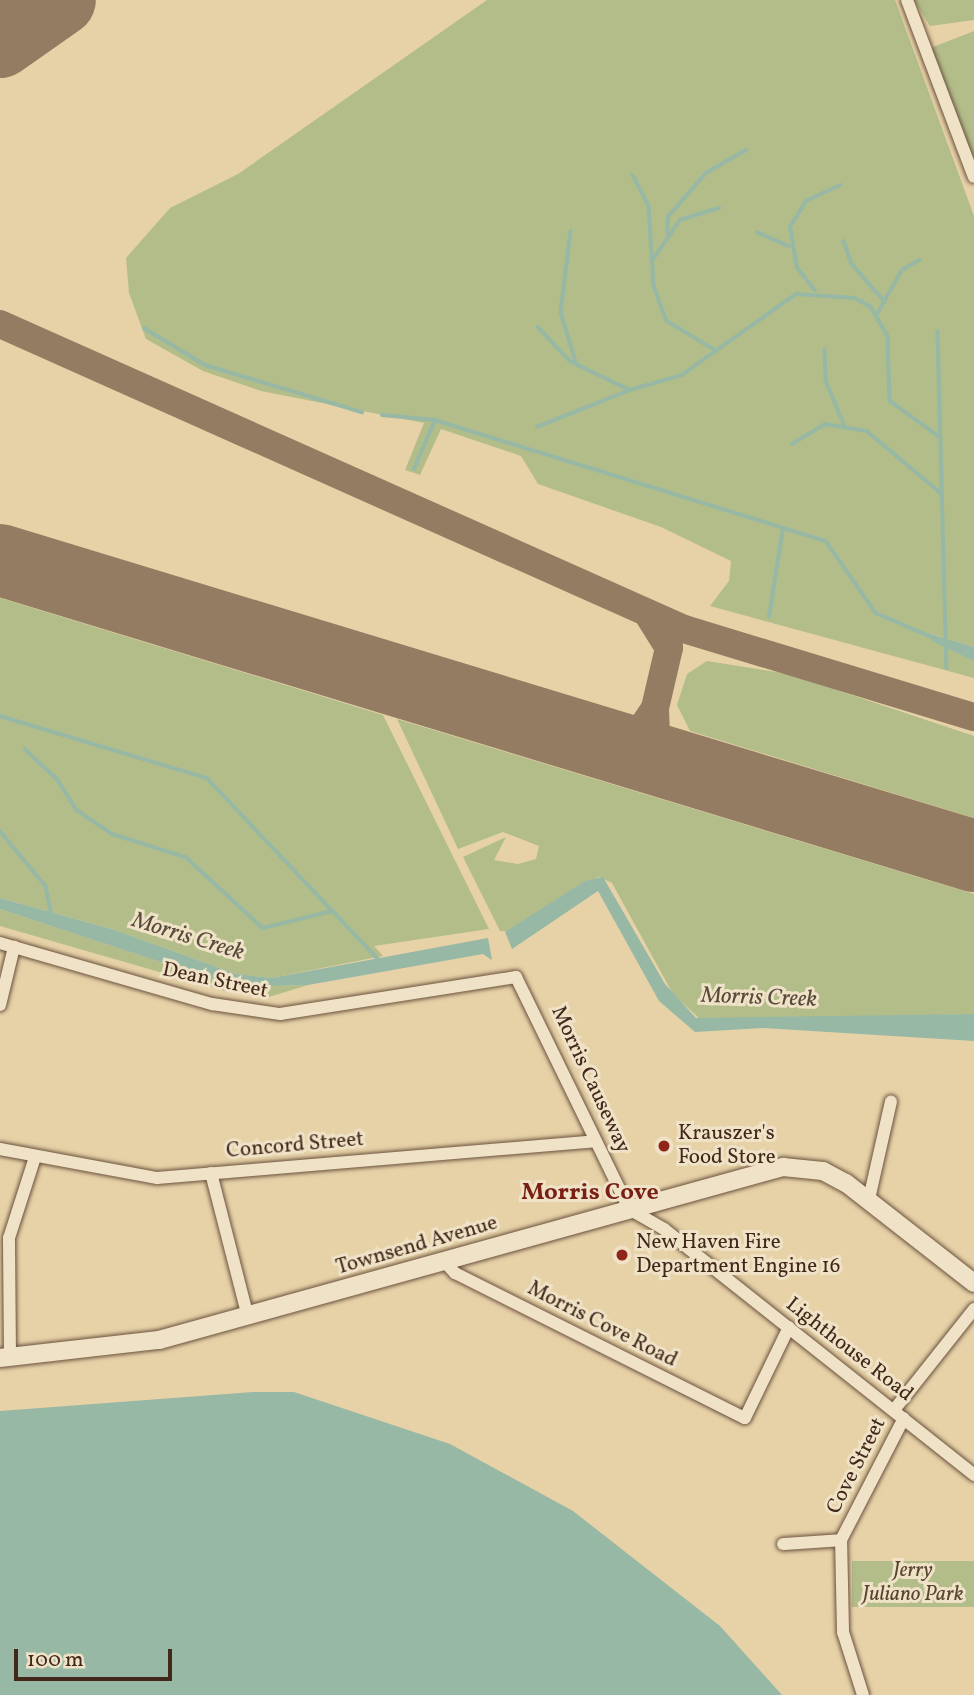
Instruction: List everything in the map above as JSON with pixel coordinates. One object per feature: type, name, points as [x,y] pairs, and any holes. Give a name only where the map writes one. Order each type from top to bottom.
[{"type":"main road","name":"Townsend Avenue","points":[[5,1357],[138,1345],[248,1317],[783,1167],[823,1171],[869,1199],[974,1283]]},
{"type":"street","points":[[907,0],[974,177]]},
{"type":"street","name":"Dean Street","points":[[0,943],[212,1004],[280,1014],[509,975]]},
{"type":"street","points":[[0,1005],[14,947]]},
{"type":"street","name":"Morris Causeway","points":[[509,975],[526,989],[629,1209]]},
{"type":"street","points":[[869,1199],[891,1101]]},
{"type":"street","name":"Concord Street","points":[[0,1149],[140,1178],[596,1141]]},
{"type":"street","points":[[5,1357],[9,1238],[35,1157]]},
{"type":"street","points":[[211,1173],[248,1317]]},
{"type":"street","name":"Lighthouse Road","points":[[629,1209],[789,1327],[974,1475]]},
{"type":"street","name":"Morris Cove Road","points":[[445,1262],[455,1273],[745,1418],[789,1327]]},
{"type":"street","name":"Cove Street","points":[[863,1695],[844,1632],[841,1540],[899,1414],[974,1309]]},
{"type":"street","points":[[783,1544],[841,1540]]},
{"type":"green space","points":[[487,0],[895,0],[974,216],[974,647],[929,633],[974,661],[974,678],[710,606],[729,581],[731,561],[661,527],[538,484],[521,456],[441,429],[420,475],[405,470],[424,423],[261,391],[203,371],[146,339],[129,293],[126,258],[170,208],[238,174]]},
{"type":"green space","points":[[914,0],[974,0],[974,20],[930,26]]},
{"type":"green space","points":[[974,31],[974,169],[931,56],[933,47]]},
{"type":"green space","points":[[0,598],[383,715],[489,929],[374,946],[383,956],[271,978],[236,974],[115,930],[0,898]]},
{"type":"green space","points":[[707,661],[789,674],[974,736],[974,818],[690,731],[677,705],[687,674]]},
{"type":"green space","points":[[397,719],[974,894],[974,1014],[702,1021],[673,994],[612,883],[599,877],[513,931],[500,931],[463,857],[506,837],[494,860],[518,864],[536,859],[539,846],[503,832],[458,849]]},
{"type":"green space","points":[[0,909],[236,987],[308,985],[269,997],[225,991],[0,926]]},
{"type":"green space","name":"Jerry Juliano Park","points":[[852,1561],[974,1561],[974,1607],[852,1607]]},
{"type":"shaded area","points":[[928,633],[974,647],[974,661],[932,641]]},
{"type":"shaded area","points":[[603,877],[665,984],[696,1018],[974,1014],[974,1041],[763,1028],[695,1032],[659,1001],[598,891],[512,949],[505,932],[585,881]]},
{"type":"shaded area","points":[[0,898],[115,930],[236,974],[271,978],[488,938],[492,960],[483,954],[308,985],[236,987],[0,909]]},
{"type":"shaded area","points":[[253,1392],[294,1392],[450,1444],[573,1511],[720,1626],[782,1695],[0,1695],[0,1411]]},
{"type":"waterway","points":[[667,233],[668,217],[706,173],[746,150]]},
{"type":"waterway","points":[[633,175],[649,206],[654,286],[667,321],[717,351]]},
{"type":"waterway","points":[[815,291],[797,268],[790,227],[806,201],[841,185]]},
{"type":"waterway","points":[[652,261],[680,220],[719,208]]},
{"type":"waterway","points":[[571,231],[561,312],[577,365]]},
{"type":"waterway","points":[[757,232],[789,246]]},
{"type":"waterway","points":[[844,241],[852,264],[885,302]]},
{"type":"waterway","points":[[877,314],[902,270],[919,260]]},
{"type":"waterway","points":[[538,327],[570,361],[630,390],[682,375],[796,294],[855,298],[871,307],[888,337],[890,401],[940,437]]},
{"type":"waterway","points":[[144,328],[205,365],[362,412]]},
{"type":"waterway","points":[[938,331],[947,668]]},
{"type":"waterway","points":[[825,349],[826,381],[844,424]]},
{"type":"waterway","points":[[537,427],[630,390]]},
{"type":"waterway","points":[[382,415],[435,420],[826,541],[876,613],[934,638]]},
{"type":"waterway","points":[[414,469],[435,420]]},
{"type":"waterway","points":[[792,444],[825,424],[867,431],[942,494]]},
{"type":"waterway","points":[[769,617],[783,529]]},
{"type":"waterway","points":[[0,716],[207,778],[379,960]]},
{"type":"waterway","points":[[25,749],[58,780],[77,810],[112,834],[186,857],[263,928],[332,911]]},
{"type":"waterway","points":[[0,831],[46,886],[52,916]]},
{"type":"taxiway","points":[[0,324],[684,629],[974,717]]},
{"type":"taxiway","points":[[604,744],[641,729],[655,708],[669,648],[648,614]]},
{"type":"taxiway","points":[[655,708],[656,737],[683,768]]},
{"type":"runway","points":[[0,42],[60,0]]},
{"type":"runway","points":[[0,560],[974,856]]},
{"type":"place","name":"Krauszer's Food Store","points":[[664,1146]]},
{"type":"place","name":"New Haven Fire Department Engine 16","points":[[622,1255]]},
{"type":"district","name":"Morris Cove","points":[[590,1194]]},
{"type":"water label","name":"Morris Creek","points":[[188,937]]},
{"type":"water label","name":"Morris Creek","points":[[759,998]]}]
